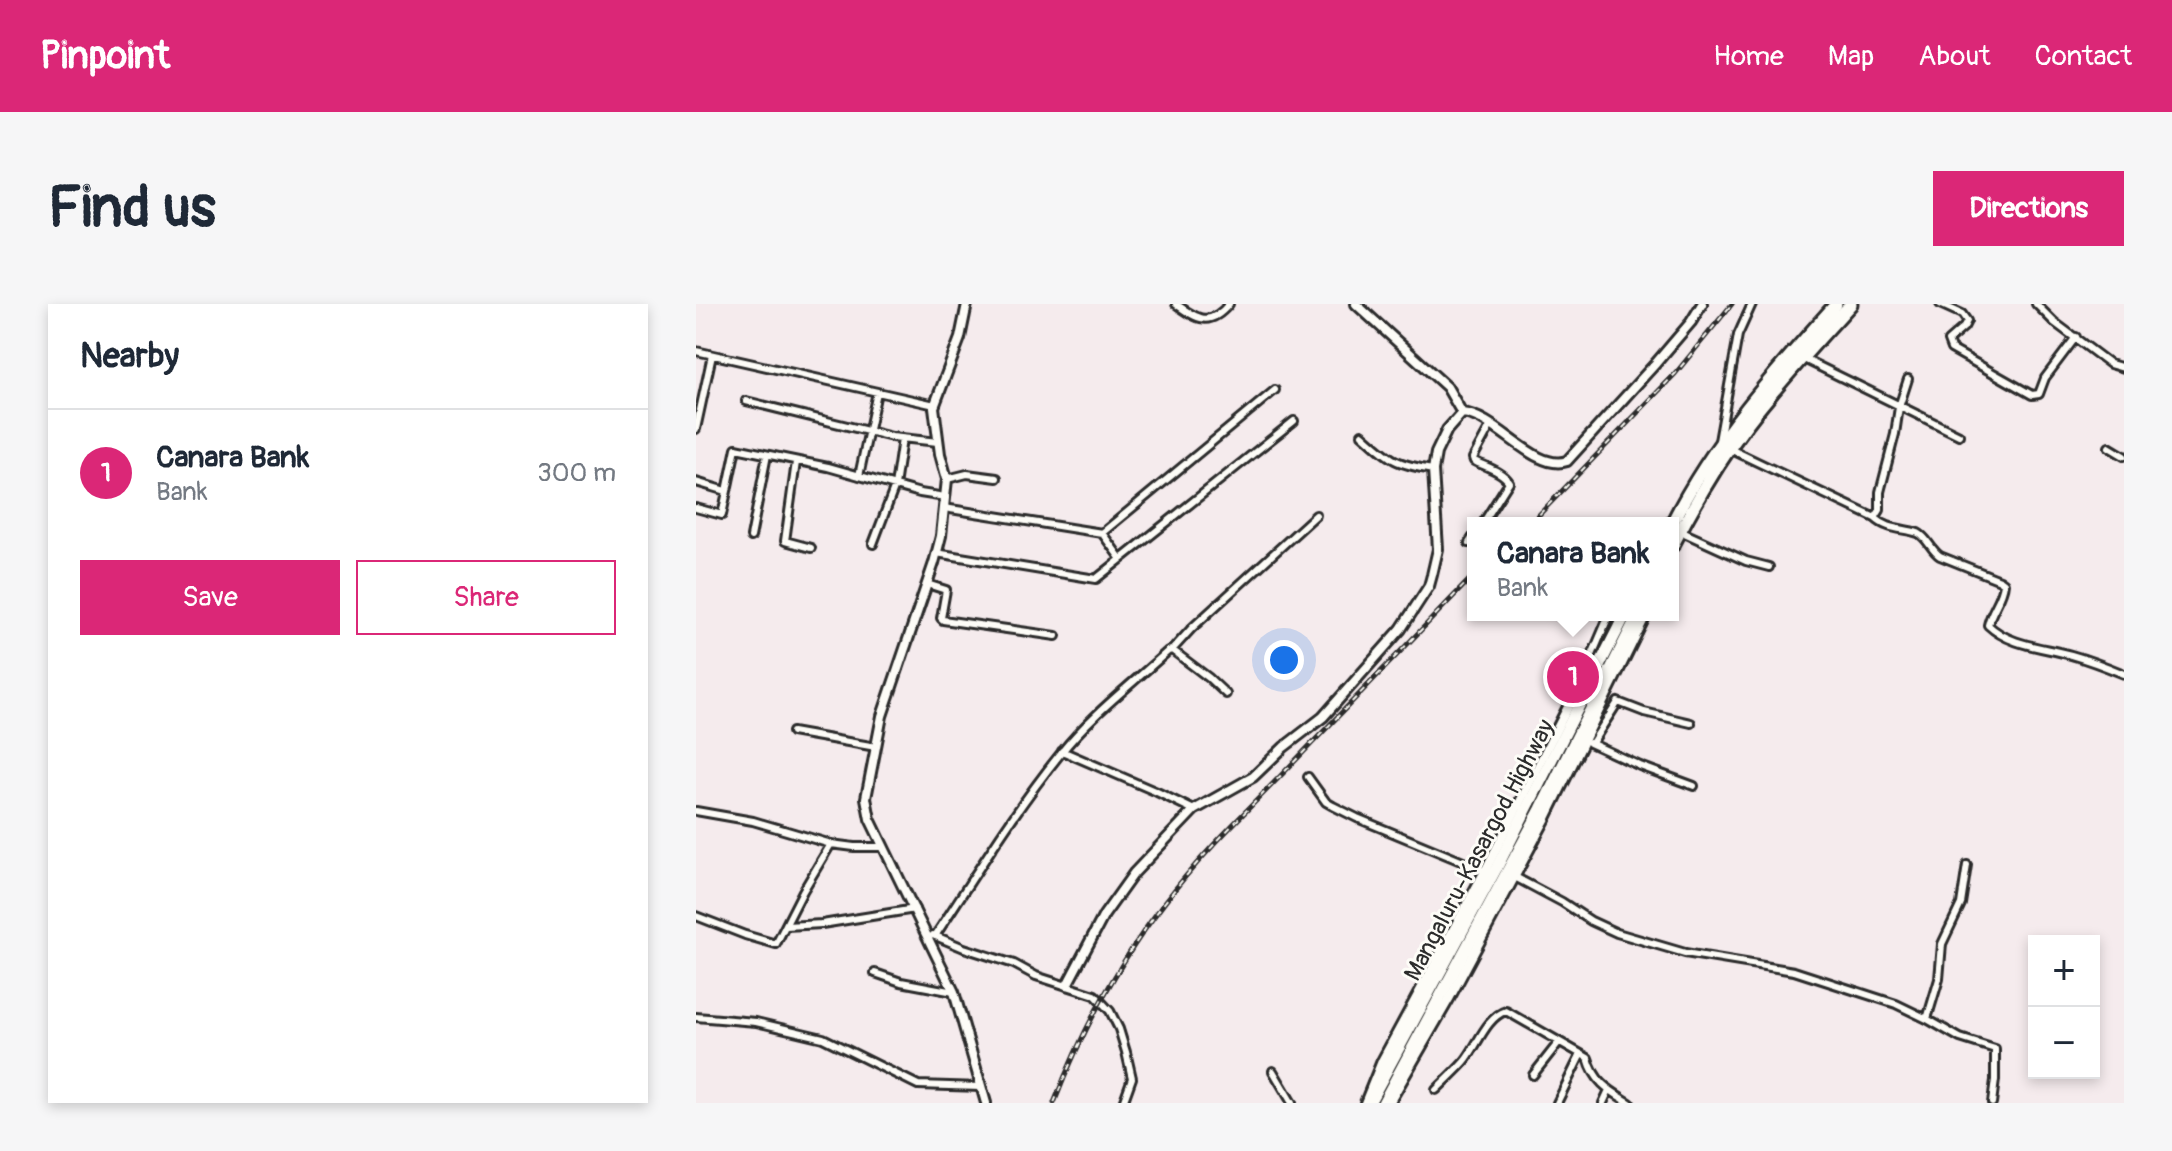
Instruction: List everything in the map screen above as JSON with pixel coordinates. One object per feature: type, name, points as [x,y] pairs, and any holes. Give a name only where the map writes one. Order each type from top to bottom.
[{"type":"highway","points":[[1724,447],[1771,376],[1836,304]]},
{"type":"highway","points":[[1679,520],[1700,473],[1851,304]]},
{"type":"highway","name":"Mangaluru-Kasargod Highway","points":[[1383,1103],[1622,621]]},
{"type":"highway","name":"Mangaluru-Kasargod Highway","points":[[1367,1103],[1635,621]]},
{"type":"street","points":[[967,304],[960,338],[935,405],[938,442],[947,479],[941,536],[882,716],[866,798],[870,819],[954,992],[985,1102]]},
{"type":"street","points":[[1176,304],[1203,320],[1221,314],[1229,304]]},
{"type":"street","points":[[1356,304],[1447,387],[1462,413]]},
{"type":"street","points":[[1462,413],[1475,415],[1549,462],[1559,464],[1567,461],[1656,363],[1702,304]]},
{"type":"street","points":[[1752,304],[1738,335],[1724,447],[1875,518],[1881,524],[1917,533],[1940,556],[2004,583],[1988,625],[2011,640],[2081,658],[2124,674]]},
{"type":"street","points":[[1940,304],[1962,314],[1967,321],[1948,341],[1951,349],[2032,395],[2039,394],[2045,378],[2076,337]]},
{"type":"street","points":[[2037,304],[2054,322],[2110,364],[2124,368]]},
{"type":"street","points":[[696,351],[935,405]]},
{"type":"street","points":[[696,429],[712,355]]},
{"type":"street","points":[[1802,358],[1959,435]]},
{"type":"street","points":[[1875,518],[1880,510],[1880,492],[1908,379]]},
{"type":"street","points":[[1102,533],[1275,390]]},
{"type":"street","points":[[859,476],[877,392]]},
{"type":"street","points":[[746,401],[902,439],[938,442]]},
{"type":"street","points":[[1067,985],[1104,915],[1134,873],[1194,810],[1253,777],[1284,747],[1323,717],[1401,629],[1429,586],[1438,549],[1433,470],[1436,453],[1447,430],[1462,413]]},
{"type":"street","points":[[936,553],[1096,579],[1294,421]]},
{"type":"street","points":[[1487,517],[1509,482],[1473,458],[1491,425]]},
{"type":"street","points":[[1362,434],[1391,460],[1404,466],[1433,470]]},
{"type":"street","points":[[873,544],[895,486],[902,439]]},
{"type":"street","points":[[2109,447],[2124,456]]},
{"type":"street","points":[[696,508],[722,515],[736,448],[828,467],[945,497]]},
{"type":"street","points":[[751,537],[767,455]]},
{"type":"street","points":[[796,462],[785,541],[811,548]]},
{"type":"street","points":[[947,479],[967,474],[997,478]]},
{"type":"street","points":[[696,482],[726,491]]},
{"type":"street","points":[[944,508],[1102,533],[1120,558]]},
{"type":"street","points":[[935,936],[1018,810],[1062,751],[1316,515]]},
{"type":"street","points":[[1679,528],[1746,561],[1769,567]]},
{"type":"street","points":[[927,584],[946,590],[943,620],[1056,636]]},
{"type":"street","points":[[1389,1103],[1449,999],[1498,870],[1607,621]]},
{"type":"street","points":[[1588,741],[1643,621]]},
{"type":"street","points":[[1172,650],[1226,694]]},
{"type":"street","points":[[1581,681],[1596,672]]},
{"type":"street","points":[[1498,870],[1618,702],[1644,712],[1691,723]]},
{"type":"street","points":[[792,732],[876,747]]},
{"type":"street","points":[[1588,741],[1640,766],[1694,786]]},
{"type":"street","points":[[1062,751],[1194,810]]},
{"type":"street","points":[[1308,777],[1326,802],[1333,806],[1357,818],[1498,870],[1617,933],[1685,953],[1794,971],[1896,1004],[1960,1038],[1995,1049],[1992,1103]]},
{"type":"street","points":[[696,811],[753,821],[831,844],[884,847]]},
{"type":"street","points":[[696,916],[776,944],[831,844]]},
{"type":"street","points":[[1927,1019],[1939,979],[1942,944],[1961,904],[1967,865]]},
{"type":"street","points":[[786,926],[822,924],[915,909]]},
{"type":"street","points":[[922,928],[935,936],[1014,964],[1036,976],[1095,995],[1110,1011],[1119,1029],[1132,1078],[1123,1103]]},
{"type":"street","points":[[875,973],[901,982],[954,992]]},
{"type":"street","points":[[1436,1090],[1467,1059],[1500,1012],[1506,1011],[1588,1058],[1593,1075],[1630,1103]]},
{"type":"street","points":[[696,1017],[756,1022],[823,1038],[918,1085],[981,1087]]},
{"type":"street","points":[[1533,1075],[1559,1042]]},
{"type":"street","points":[[1557,1103],[1581,1054]]},
{"type":"street","points":[[1273,1071],[1292,1103]]},
{"type":"street","points":[[1603,1103],[1609,1090]]},
{"type":"railway","points":[[1537,517],[1675,374],[1732,304]]},
{"type":"railway","points":[[1054,1103],[1089,1024],[1117,973],[1148,925],[1180,884],[1227,831],[1467,582]]},
{"type":"place","name":"Canara Bank","points":[[1573,677]]}]
